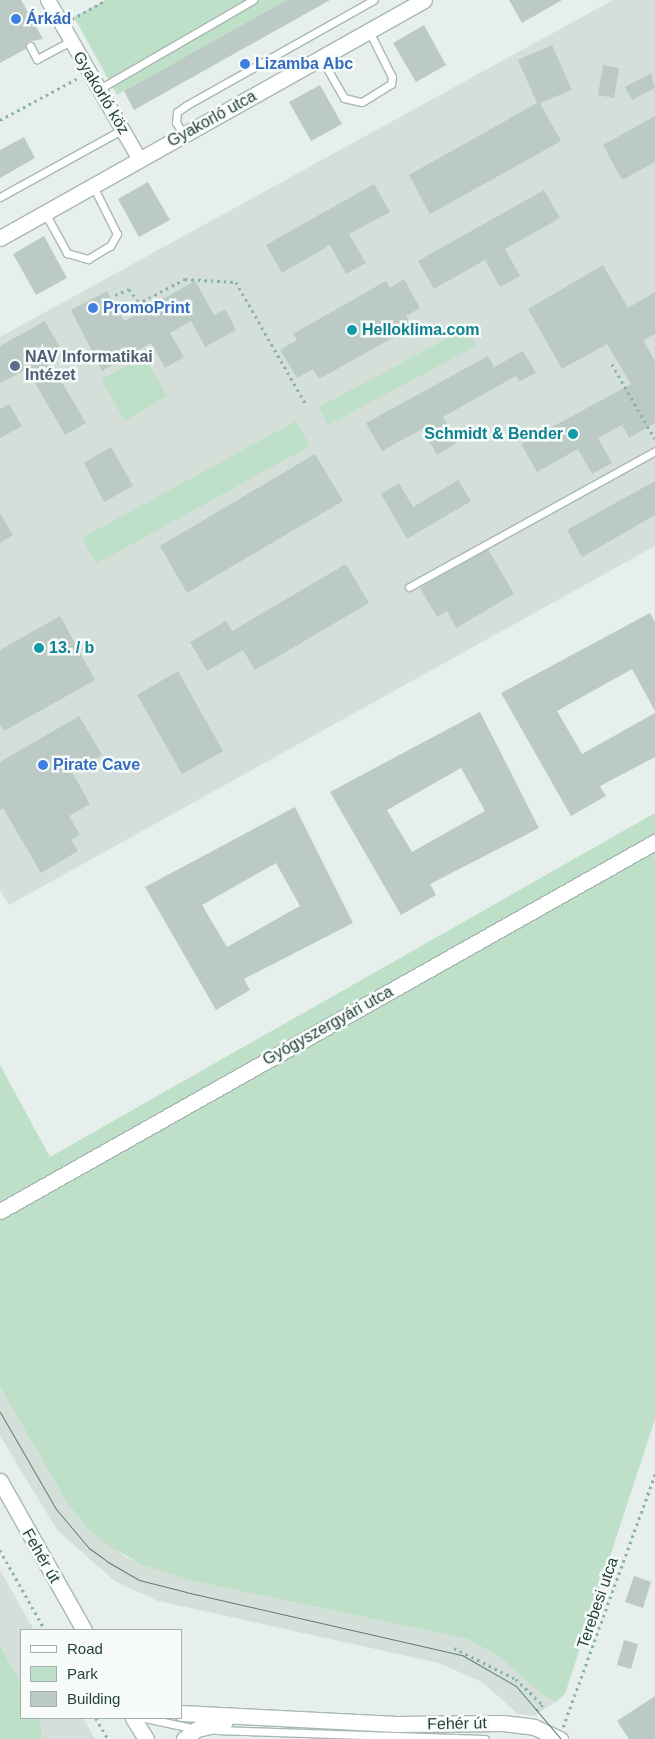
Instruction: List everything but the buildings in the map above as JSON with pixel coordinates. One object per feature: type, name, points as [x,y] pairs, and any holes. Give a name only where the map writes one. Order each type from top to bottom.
[{"type":"street","name":"Gyakorló köz","points":[[48,0],[68,21],[71,41],[88,72],[101,88],[140,160]]},
{"type":"street","name":"Gyakorló utca","points":[[0,238],[424,0]]},
{"type":"street","name":"Gyógyszergyári utca","points":[[0,1211],[655,842]]},
{"type":"street","name":"Fehér út","points":[[0,1481],[83,1629]]},
{"type":"street","name":"Fehér út","points":[[182,1713],[350,1722],[534,1727],[559,1738]]},
{"type":"street","points":[[134,1719],[146,1739]]},
{"type":"street","name":"Fehér út","points":[[184,1739],[197,1729],[219,1723],[312,1728],[350,1722]]},
{"type":"lane","points":[[101,88],[253,0]]},
{"type":"lane","points":[[184,135],[176,122],[177,112],[373,0]]},
{"type":"lane","points":[[321,58],[344,98],[362,102],[391,84],[392,77],[369,31]]},
{"type":"lane","points":[[30,46],[37,59],[71,41]]},
{"type":"lane","points":[[0,197],[123,129]]},
{"type":"lane","points":[[45,212],[67,253],[88,259],[110,246],[117,234],[93,186]]},
{"type":"lane","points":[[409,587],[655,451]]},
{"type":"lane","name":"Fehér út","points":[[150,1719],[197,1729],[485,1739]]},
{"type":"path","points":[[68,21],[106,0]]},
{"type":"path","points":[[68,21],[79,26]]},
{"type":"path","points":[[0,120],[88,72]]},
{"type":"path","points":[[115,295],[129,289],[138,304],[185,278],[236,282],[306,404]]},
{"type":"path","points":[[612,364],[655,438]]},
{"type":"path","name":"Terebesi utca","points":[[559,1738],[572,1710],[655,1474]]},
{"type":"path","points":[[0,1550],[44,1629]]},
{"type":"path","points":[[454,1648],[495,1665],[543,1705],[528,1718],[534,1727]]},
{"type":"path","points":[[97,1719],[108,1739]]},
{"type":"shaded area","points":[[613,0],[655,0],[655,546],[9,905],[0,890],[0,337]]},
{"type":"shaded area","points":[[0,1387],[66,1501],[87,1528],[127,1558],[193,1581],[468,1639],[501,1658],[556,1702],[534,1716],[518,1714],[482,1682],[439,1663],[158,1601],[116,1582],[58,1531],[24,1476],[0,1435]]},
{"type":"shaded area","points":[[0,1570],[33,1629],[20,1629],[20,1681],[0,1644]]},
{"type":"shaded area","points":[[40,1719],[84,1719],[95,1739],[42,1739]]},
{"type":"green space","points":[[106,0],[287,0],[117,95],[74,17]]},
{"type":"green space","points":[[467,328],[476,346],[328,425],[319,407]]},
{"type":"green space","points":[[144,355],[167,396],[125,421],[101,380]]},
{"type":"green space","points":[[296,421],[310,446],[96,564],[82,538]]},
{"type":"green space","points":[[655,813],[655,1419],[565,1694],[556,1702],[544,1696],[501,1658],[468,1639],[193,1581],[143,1565],[107,1545],[87,1528],[66,1501],[0,1387],[0,1065],[50,1157]]},
{"type":"green space","points":[[0,1645],[20,1681],[20,1719],[40,1719],[42,1739],[0,1739]]},
{"type":"tram line","points":[[0,1412],[56,1509],[89,1548],[108,1562],[139,1580],[462,1655],[516,1686],[561,1739]]},
{"type":"place","name":"Árkád","points":[[16,19]]},
{"type":"place","name":"Lizamba Abc","points":[[245,64]]},
{"type":"place","name":"PromoPrint","points":[[93,308]]},
{"type":"place","name":"Helloklima.com","points":[[352,330]]},
{"type":"place","name":"NAV Informatikai Intézet","points":[[15,366]]},
{"type":"place","name":"Schmidt & Bender","points":[[573,434]]},
{"type":"place","name":"13. / b","points":[[39,648]]},
{"type":"place","name":"Pirate Cave","points":[[43,765]]}]
